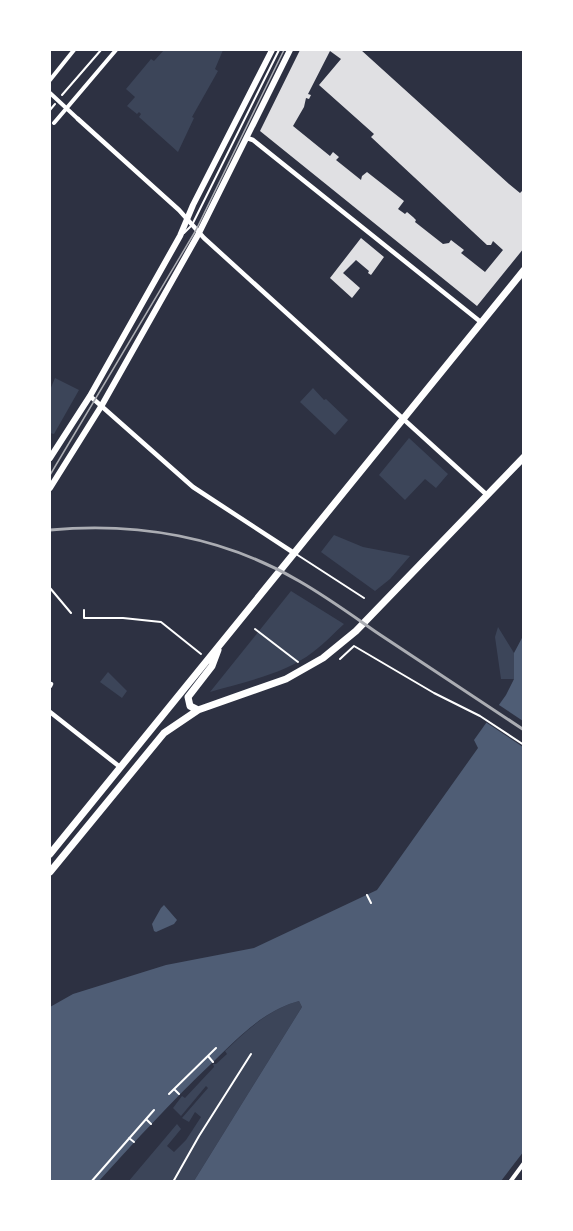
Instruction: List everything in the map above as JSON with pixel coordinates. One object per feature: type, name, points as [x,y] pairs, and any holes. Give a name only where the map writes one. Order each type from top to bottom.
[{"type":"main road","points":[[50,854],[524,270]]},
{"type":"main road","points":[[50,872],[155,742],[174,725],[198,710],[267,686],[304,670],[341,644],[375,612],[524,457]]},
{"type":"main road","points":[[198,710],[190,706],[188,697],[212,666],[220,644]]},
{"type":"street","points":[[50,80],[74,50]]},
{"type":"street","points":[[54,123],[116,50]]},
{"type":"street","points":[[50,458],[90,396],[180,236],[272,50]]},
{"type":"street","points":[[50,488],[102,405],[199,233],[290,50]]},
{"type":"street","points":[[50,93],[199,233],[487,495]]},
{"type":"street","points":[[247,138],[253,140],[482,323]]},
{"type":"street","points":[[90,396],[193,487],[294,553]]},
{"type":"street","points":[[50,712],[120,766]]},
{"type":"street","points":[[510,1182],[524,1163]]},
{"type":"lane","points":[[180,236],[192,225],[279,50]]},
{"type":"lane","points":[[294,553],[364,598]]},
{"type":"lane","points":[[50,588],[70,613]]},
{"type":"lane","points":[[173,1182],[251,1054]]},
{"type":"path","points":[[50,110],[101,50]]},
{"type":"path","points":[[84,610],[84,618],[123,618],[161,622],[201,654]]},
{"type":"path","points":[[255,629],[299,662]]},
{"type":"path","points":[[340,659],[354,646],[434,693],[480,716],[524,745]]},
{"type":"path","points":[[367,895],[371,903]]},
{"type":"path","points":[[169,1094],[216,1048]]},
{"type":"path","points":[[208,1056],[213,1062]]},
{"type":"path","points":[[174,1089],[179,1094]]},
{"type":"path","points":[[91,1182],[154,1110]]},
{"type":"path","points":[[146,1119],[151,1124]]},
{"type":"path","points":[[129,1138],[134,1142]]},
{"type":"path","points":[[108,1162],[112,1166]]},
{"type":"shaded area","points":[[164,50],[223,50],[215,69],[218,71],[192,117],[194,118],[178,152],[139,117],[141,114],[139,112],[137,114],[127,106],[135,97],[126,89],[151,59],[154,61]]},
{"type":"shaded area","points":[[55,378],[79,390],[54,434],[50,433],[50,390]]},
{"type":"shaded area","points":[[313,388],[348,420],[335,435],[300,402]]},
{"type":"shaded area","points":[[409,438],[448,474],[436,488],[425,479],[405,500],[379,475]]},
{"type":"shaded area","points":[[334,535],[363,547],[410,556],[390,579],[375,591],[321,552]]},
{"type":"shaded area","points":[[291,591],[344,624],[302,660],[264,677],[210,692]]},
{"type":"shaded area","points":[[498,627],[514,653],[514,679],[501,679],[495,637]]},
{"type":"shaded area","points":[[523,636],[524,1151],[501,1181],[194,1181],[302,1007],[299,1001],[274,1011],[242,1035],[198,1076],[99,1181],[50,1181],[50,1007],[73,994],[166,965],[254,948],[377,890],[478,748],[474,740],[506,695],[514,679],[514,653]]},
{"type":"shaded area","points":[[108,672],[127,691],[122,698],[100,682]]},
{"type":"shaded area","points":[[164,905],[177,920],[174,924],[156,932],[152,924]]},
{"type":"shaded area","points":[[299,1001],[302,1007],[194,1181],[128,1182],[177,1124],[181,1129],[167,1146],[174,1152],[186,1140],[201,1117],[195,1112],[189,1122],[182,1118],[208,1088],[206,1086],[181,1116],[173,1108],[182,1096],[185,1098],[214,1067],[213,1064],[227,1054],[225,1051],[250,1028],[278,1009]]},
{"type":"pier","points":[[496,703],[523,721],[523,747],[484,721]]},
{"type":"building","points":[[300,50],[361,50],[509,184],[520,193],[524,189],[524,248],[477,306],[260,131]],"holes":[[[330,51],[341,59],[319,85],[374,134],[371,137],[487,245],[491,245],[493,241],[503,250],[485,272],[461,253],[464,250],[451,240],[443,244],[415,222],[416,220],[407,212],[405,214],[398,209],[404,201],[367,172],[361,180],[336,160],[339,157],[333,152],[330,156],[293,126],[304,107],[306,98],[309,99],[311,95],[308,94]]]},
{"type":"building","points":[[361,238],[384,257],[371,275],[356,260],[343,273],[360,288],[352,298],[330,278]]},
{"type":"tram line","points":[[50,475],[196,230],[284,50]]},
{"type":"railway","points":[[50,530],[115,528],[147,531],[210,543],[240,553],[270,566],[320,594],[524,730]]}]
